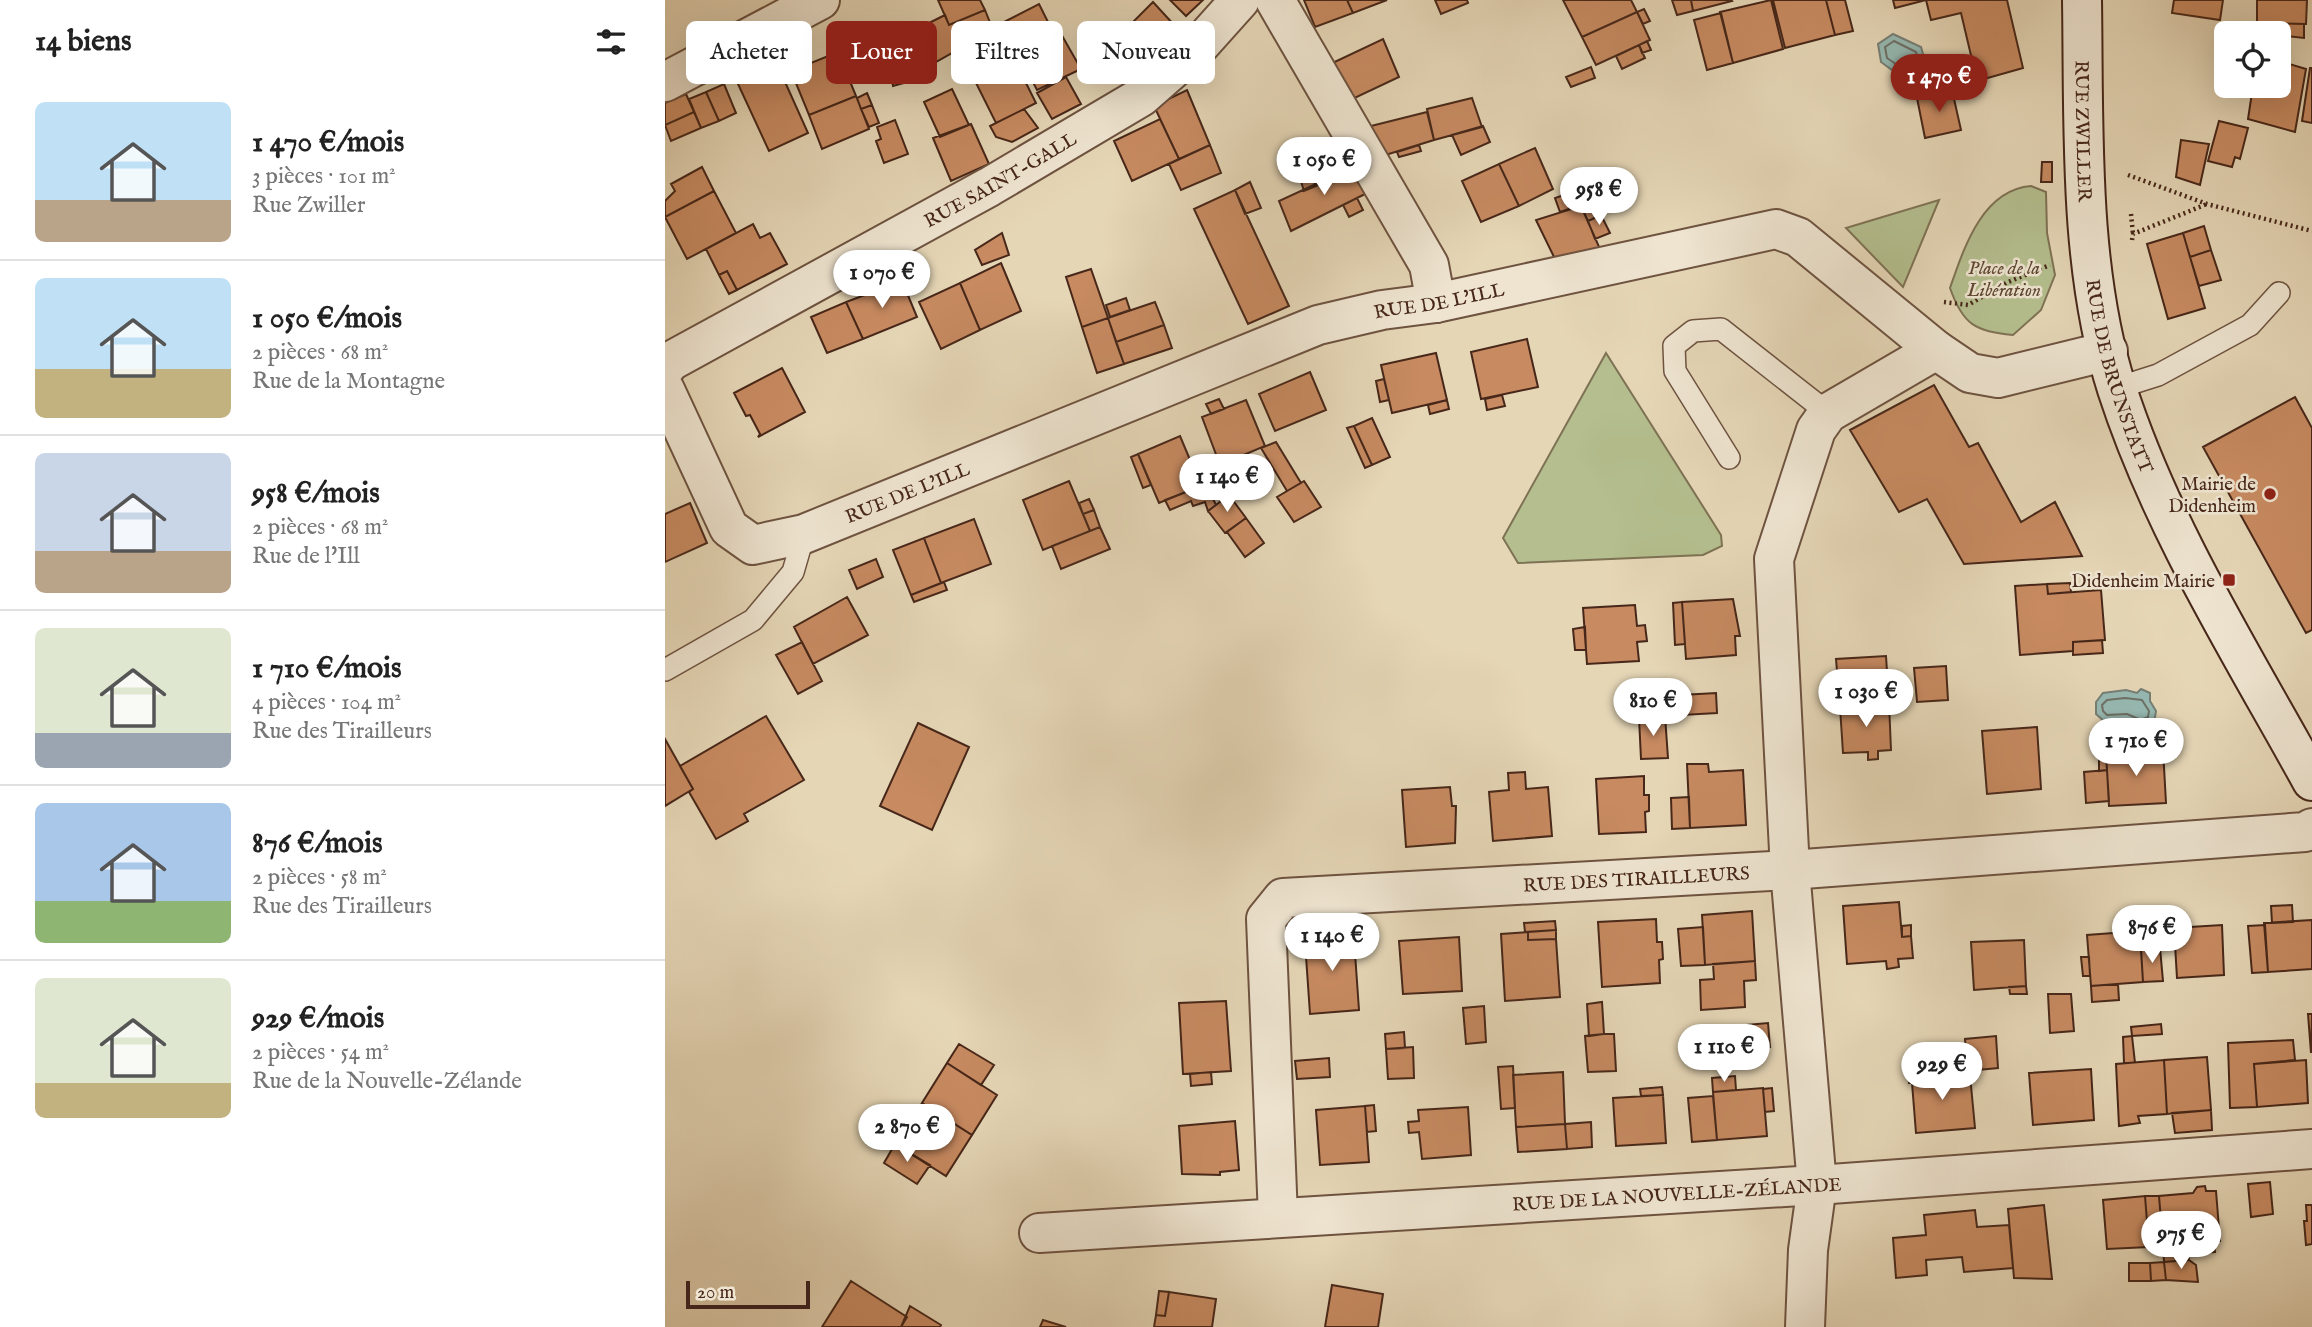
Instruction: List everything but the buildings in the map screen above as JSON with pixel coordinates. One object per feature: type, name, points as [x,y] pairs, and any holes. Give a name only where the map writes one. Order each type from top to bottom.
[{"type":"street","points":[[665,82],[820,0]]},
{"type":"street","name":"RUE SAINT-GALL","points":[[665,368],[670,361],[989,187],[1141,97],[1197,48],[1240,0]]},
{"type":"street","points":[[1275,0],[1429,265],[1436,303]]},
{"type":"street","name":"RUE ZWILLER","points":[[2082,0],[2085,174],[2092,264]]},
{"type":"street","name":"RUE DE L'ILL","points":[[665,390],[729,528],[753,545],[804,534],[1318,325],[1382,310],[1436,303],[1776,229],[1798,237],[1936,350],[1970,373],[1998,378],[2108,351]]},
{"type":"street","name":"RUE DE BRUNSTATT","points":[[2092,264],[2117,388],[2159,499],[2312,781]]},
{"type":"street","points":[[1805,1327],[1808,1251],[1817,1185],[1790,870],[1774,559],[1815,430],[1828,413],[1936,350]]},
{"type":"street","name":"RUE DES TIRAILLEURS","points":[[1278,1217],[1266,919],[1283,898],[1790,870],[2305,832],[2312,828]]},
{"type":"street","name":"RUE DE LA NOUVELLE-ZÉLANDE","points":[[1039,1233],[1817,1185],[2312,1149]]},
{"type":"lane","points":[[2117,388],[2158,375],[2250,326],[2279,292]]},
{"type":"lane","points":[[1729,458],[1675,371],[1674,346],[1693,331],[1721,329],[1828,413]]},
{"type":"lane","points":[[665,670],[753,621],[793,572],[804,534]]},
{"type":"path","points":[[2128,175],[2207,204],[2312,231]]},
{"type":"path","points":[[1902,321],[1934,300],[1968,305],[2045,265],[2092,264],[2129,257],[2133,234],[2207,204]]},
{"type":"green space","name":"Place de la Libération","points":[[2031,186],[2046,192],[2047,233],[2055,275],[2041,310],[2013,335],[1989,331],[1972,324],[1966,318],[1950,288],[1969,239],[1988,209],[2014,190]]},
{"type":"green space","points":[[1939,200],[1903,287],[1846,228]]},
{"type":"green space","points":[[1606,353],[1721,535],[1722,546],[1703,555],[1518,563],[1503,538]]},
{"type":"water","points":[[1893,34],[1921,47],[1925,61],[1920,73],[1900,76],[1881,62],[1878,44]]},
{"type":"water","points":[[2141,689],[2150,693],[2150,701],[2156,711],[2155,718],[2149,725],[2122,721],[2105,722],[2096,714],[2096,702],[2103,693],[2126,690],[2137,693]]},
{"type":"place","name":"Mairie de Didenheim","points":[[2270,494]]},
{"type":"place","name":"Didenheim Mairie","points":[[2229,580]]}]
